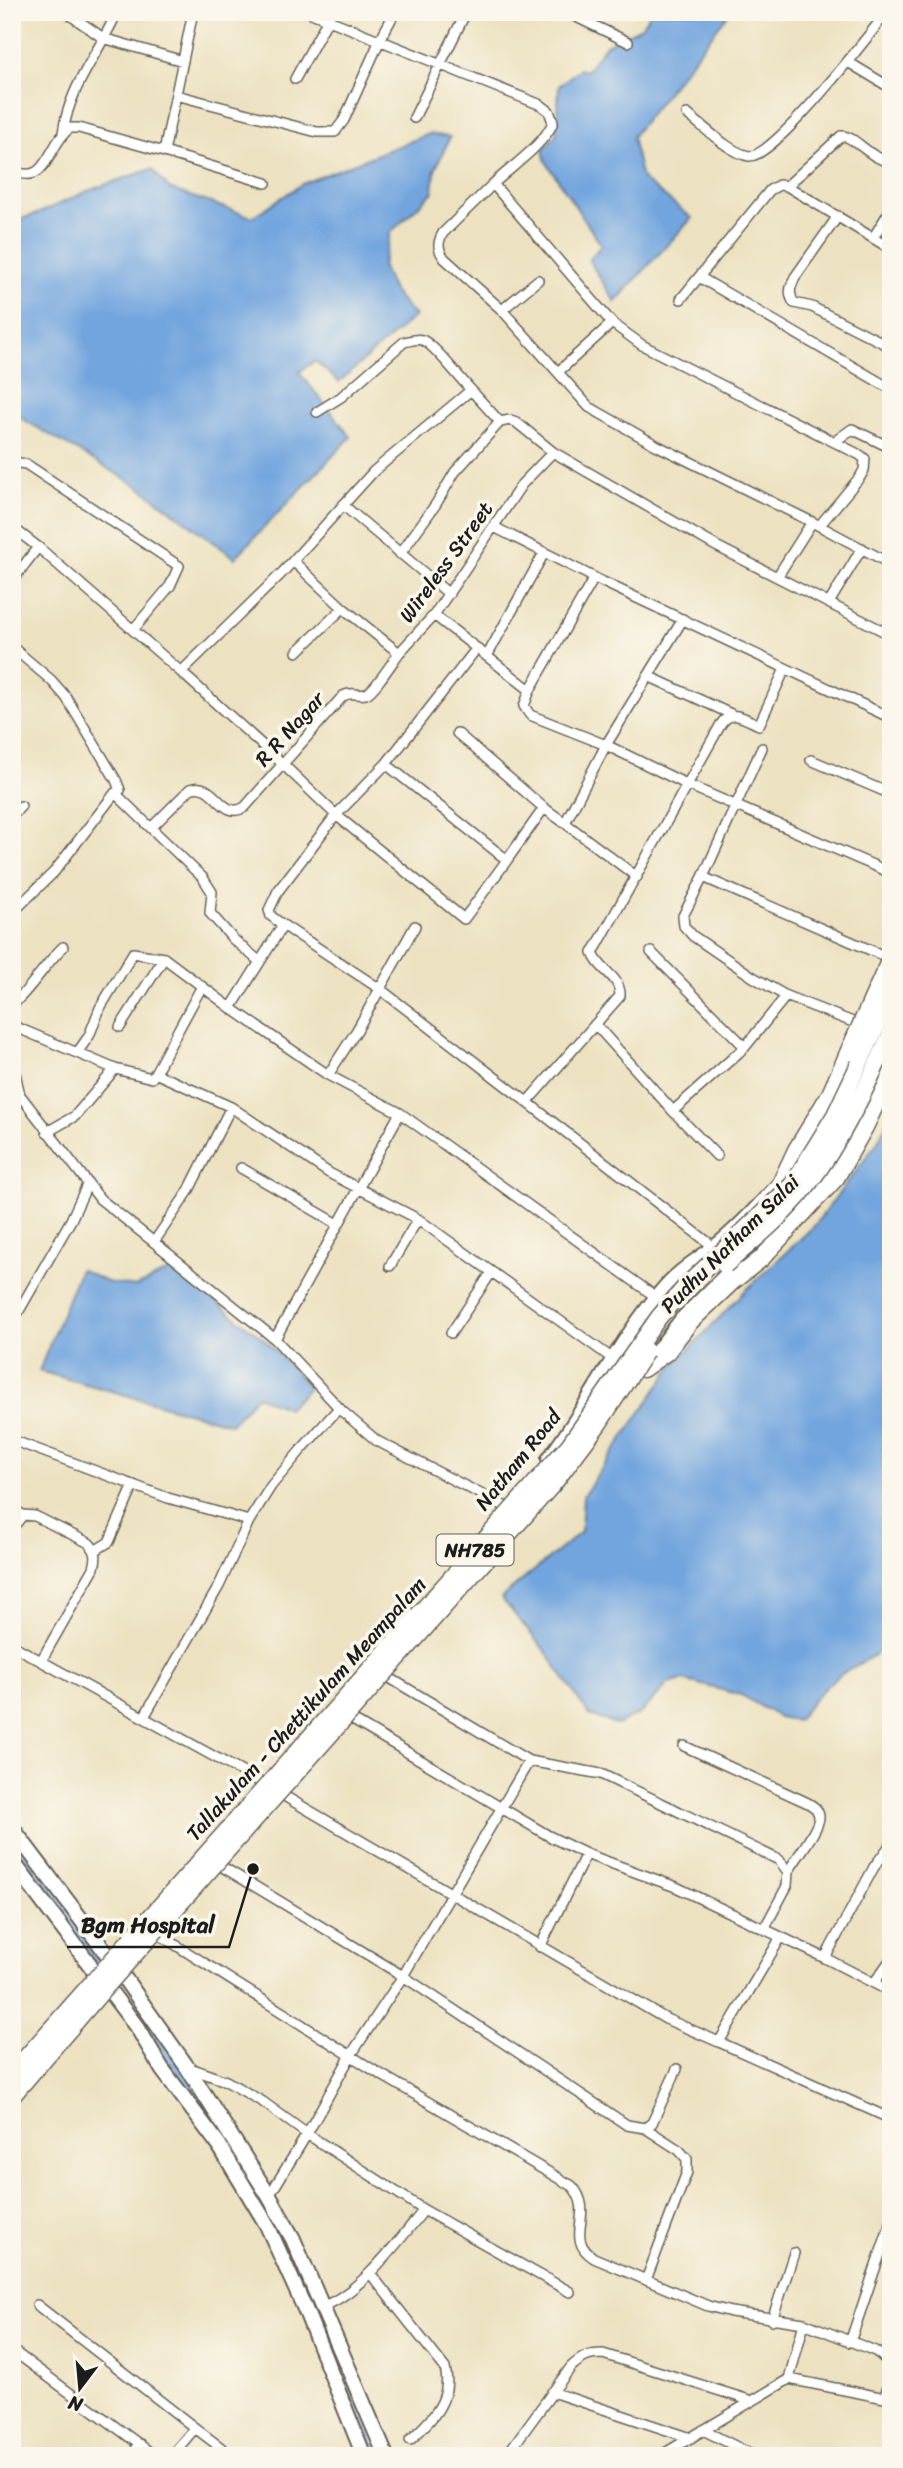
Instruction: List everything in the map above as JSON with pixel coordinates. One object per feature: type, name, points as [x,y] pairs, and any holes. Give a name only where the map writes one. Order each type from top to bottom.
[{"type":"highway","points":[[782,1180],[796,1150],[830,1094],[891,958]]},
{"type":"highway","name":"Tallakulam - Chettikulam Meampalam","points":[[12,2073],[569,1445],[659,1317],[687,1285],[792,1185],[835,1115],[891,996]]},
{"type":"highway","name":"Tallakulam - Chettikulam Meampalam","points":[[12,2096],[554,1483],[597,1426],[649,1346],[678,1311],[711,1276],[762,1233],[807,1187],[838,1139],[891,1034]]},
{"type":"highway","points":[[643,1369],[667,1352],[690,1322],[761,1259],[836,1178],[865,1127],[891,1072]]},
{"type":"main road","name":"Pudhu Natham Salai","points":[[711,1248],[790,1172],[836,1094],[891,970]]},
{"type":"main road","name":"Pudhu Natham Salai","points":[[557,1485],[610,1418],[682,1318],[728,1270],[758,1246],[796,1208],[826,1172],[877,1086],[891,1055]]},
{"type":"main road","name":"Natham Road","points":[[12,2066],[94,1970],[506,1507],[561,1441],[656,1297],[684,1267],[711,1248]]},
{"type":"main road","name":"Natham Road","points":[[12,2104],[122,1975],[557,1485]]},
{"type":"main road","points":[[12,1828],[108,1955],[187,2067],[269,2196],[293,2239],[386,2456]]},
{"type":"main road","points":[[12,1861],[139,2030],[162,2069],[219,2145],[267,2225],[305,2309],[364,2456]]},
{"type":"street","points":[[66,12],[103,38],[183,61]]},
{"type":"street","points":[[12,170],[32,176],[40,171],[63,133],[73,93],[117,12]]},
{"type":"street","points":[[164,152],[193,12]]},
{"type":"street","points":[[309,12],[331,16],[380,40],[541,105],[549,111],[552,118],[551,128],[542,139],[443,233],[438,244],[444,258],[502,310],[580,398],[656,445],[816,523],[891,564]]},
{"type":"street","points":[[176,95],[317,132],[335,132],[344,120],[395,12]]},
{"type":"street","points":[[414,118],[466,12]]},
{"type":"street","points":[[566,12],[628,42]]},
{"type":"street","points":[[687,114],[733,149],[748,156],[756,156],[766,150],[804,112],[887,12]]},
{"type":"street","points":[[295,79],[331,16]]},
{"type":"street","points":[[848,62],[891,88]]},
{"type":"street","points":[[63,133],[70,128],[79,128],[266,183]]},
{"type":"street","points":[[787,186],[844,135],[877,159],[891,162]]},
{"type":"street","points":[[493,184],[612,323],[642,345],[677,364],[865,459],[864,470],[816,523],[778,577]]},
{"type":"street","points":[[681,299],[770,190],[779,185],[787,186],[891,249]]},
{"type":"street","points":[[873,238],[891,209]]},
{"type":"street","points":[[838,216],[795,277],[790,296],[794,303],[812,307],[891,347]]},
{"type":"street","points":[[699,277],[891,389]]},
{"type":"street","points":[[502,310],[538,280]]},
{"type":"street","points":[[558,372],[612,323]]},
{"type":"street","points":[[317,412],[341,397],[404,342],[422,340],[432,347],[500,422]]},
{"type":"street","points":[[181,672],[249,608],[374,471],[471,390]]},
{"type":"street","points":[[400,554],[455,472],[500,422],[510,420],[553,452],[716,545],[891,635]]},
{"type":"street","points":[[834,442],[852,429],[891,448]]},
{"type":"street","name":"Wireless Street","points":[[293,561],[343,608],[399,653],[435,615],[522,484],[553,452]]},
{"type":"street","points":[[12,462],[26,464],[179,566],[170,586],[133,630]]},
{"type":"street","points":[[343,505],[449,594]]},
{"type":"street","points":[[12,527],[181,672],[336,815],[464,919],[544,808]]},
{"type":"street","points":[[494,527],[594,578],[891,718]]},
{"type":"street","points":[[12,581],[38,547]]},
{"type":"street","points":[[829,603],[862,548]]},
{"type":"street","points":[[487,656],[544,552]]},
{"type":"street","points":[[594,578],[530,690],[524,705],[530,715],[606,745],[688,785],[891,873]]},
{"type":"street","points":[[297,652],[343,608]]},
{"type":"street","points":[[435,615],[530,690]]},
{"type":"street","points":[[565,823],[606,745],[682,619]]},
{"type":"street","points":[[12,647],[51,680],[66,697],[120,790],[54,872],[12,913]]},
{"type":"street","points":[[477,648],[386,764],[336,815],[272,901],[269,911],[271,916],[283,925],[380,989],[711,1248]]},
{"type":"street","name":"R R Nagar","points":[[150,828],[196,786],[207,789],[231,811],[245,807],[281,763],[343,696],[352,692],[362,694],[370,691],[399,653]]},
{"type":"street","points":[[648,676],[731,715],[759,725],[785,668]]},
{"type":"street","points":[[527,1102],[620,996],[621,987],[596,962],[593,953],[721,724],[731,715]]},
{"type":"street","points":[[457,733],[544,808],[637,877]]},
{"type":"street","points":[[762,748],[703,877],[682,916],[684,926],[753,977],[786,996],[866,1027]]},
{"type":"street","points":[[811,760],[891,794]]},
{"type":"street","points":[[386,764],[506,860]]},
{"type":"street","points":[[115,793],[203,878],[212,892],[210,913],[233,939],[259,961]]},
{"type":"street","points":[[12,816],[21,806]]},
{"type":"street","points":[[703,877],[891,958]]},
{"type":"street","points":[[231,1008],[283,925]]},
{"type":"street","points":[[328,1076],[415,926]]},
{"type":"street","points":[[12,1005],[31,987],[44,966],[63,947]]},
{"type":"street","points":[[651,952],[745,1047]]},
{"type":"street","points":[[77,1053],[89,1036],[100,1008],[134,953],[164,958],[201,988],[328,1076],[400,1113],[656,1297]]},
{"type":"street","points":[[120,1027],[164,958]]},
{"type":"street","points":[[12,1023],[115,1069],[152,1078],[201,988]]},
{"type":"street","points":[[673,1111],[745,1047],[786,996]]},
{"type":"street","points":[[595,1024],[717,1156]]},
{"type":"street","points":[[12,1060],[20,1095],[100,1199],[275,1339],[340,1408],[377,1441],[528,1518]]},
{"type":"street","points":[[47,1132],[75,1116],[115,1069]]},
{"type":"street","points":[[155,1073],[231,1107],[329,1173],[418,1219],[613,1359]]},
{"type":"street","points":[[154,1242],[188,1192],[231,1107]]},
{"type":"street","points":[[275,1339],[400,1113]]},
{"type":"street","points":[[241,1168],[338,1224]]},
{"type":"street","points":[[12,1323],[71,1220],[88,1183]]},
{"type":"street","points":[[390,1266],[418,1219]]},
{"type":"street","points":[[451,1333],[491,1273]]},
{"type":"street","points":[[144,1717],[219,1586],[249,1521],[271,1486],[340,1408]]},
{"type":"street","points":[[12,1440],[197,1507],[249,1521]]},
{"type":"street","points":[[96,1550],[109,1542],[134,1485]]},
{"type":"street","points":[[12,1509],[23,1515],[35,1516],[96,1550],[94,1568],[41,1661]]},
{"type":"street","points":[[12,1528],[23,1515]]},
{"type":"street","points":[[12,1645],[283,1795],[666,2019],[891,2119]]},
{"type":"street","points":[[388,1677],[529,1761],[601,1774],[779,1860],[788,1871]]},
{"type":"street","points":[[351,1719],[549,1836],[586,1854],[676,1886],[891,1992]]},
{"type":"street","points":[[684,1746],[808,1802],[817,1809],[817,1826],[788,1871],[787,1886],[764,1929]]},
{"type":"street","points":[[269,2196],[351,2055],[403,1976],[529,1761]]},
{"type":"street","points":[[825,1958],[874,1867],[891,1844]]},
{"type":"street","points":[[540,1947],[586,1854]]},
{"type":"street","points":[[221,1866],[403,1976],[627,2125],[645,2128],[679,2150],[687,2159],[687,2172],[646,2280]]},
{"type":"street","points":[[160,1935],[351,2055],[572,2186],[582,2204],[579,2239],[583,2251],[594,2258],[708,2306],[772,2320],[804,2323],[887,2358],[891,2367],[888,2400],[789,2379],[660,2456]]},
{"type":"street","points":[[719,2042],[781,1937]]},
{"type":"street","points":[[874,1983],[891,1959]]},
{"type":"street","points":[[187,2067],[226,2081],[262,2102],[424,2210],[570,2292]]},
{"type":"street","points":[[645,2128],[653,2123],[658,2114],[677,2069]]},
{"type":"street","points":[[321,2307],[330,2304],[370,2273],[424,2210]]},
{"type":"street","points":[[850,2342],[891,2222]]},
{"type":"street","points":[[772,2320],[794,2253]]},
{"type":"street","points":[[370,2273],[445,2368],[447,2394],[437,2412],[410,2440]]},
{"type":"street","points":[[37,2305],[232,2456]]},
{"type":"street","points":[[789,2379],[804,2323]]},
{"type":"street","points":[[12,2350],[155,2456]]},
{"type":"street","points":[[506,2456],[552,2392],[582,2357],[592,2354],[603,2354],[752,2401]]},
{"type":"street","points":[[552,2392],[691,2438]]},
{"type":"street","points":[[171,2456],[195,2428]]},
{"type":"street","points":[[703,2430],[755,2456]]},
{"type":"street","points":[[131,2456],[140,2444]]},
{"type":"water","points":[[651,12],[730,12],[632,137],[642,179],[692,218],[615,302],[589,260],[601,245],[545,160],[543,149],[556,135],[559,86],[579,69],[586,71],[606,45],[641,27]]},
{"type":"water","points":[[429,134],[450,137],[435,170],[433,192],[391,232],[382,266],[394,293],[415,316],[339,382],[315,361],[299,372],[351,437],[235,558],[141,488],[12,413],[12,222],[90,190],[152,169],[169,189],[252,217],[304,183]]},
{"type":"water","points":[[891,1114],[891,1644],[836,1678],[797,1721],[779,1717],[741,1695],[683,1680],[668,1684],[641,1713],[617,1725],[589,1715],[547,1653],[501,1598],[581,1532],[583,1496],[672,1367],[745,1291],[814,1226],[877,1143]]},
{"type":"water","points":[[80,1269],[106,1282],[136,1287],[173,1269],[264,1339],[310,1387],[288,1408],[256,1396],[231,1424],[39,1371]]},
{"type":"waterway","points":[[12,1842],[91,1947],[94,1957]]},
{"type":"waterway","points":[[126,1997],[226,2139]]},
{"type":"waterway","points":[[305,2284],[374,2456]]},
{"type":"place","name":"Bgm Hospital","points":[[253,1869]]}]
